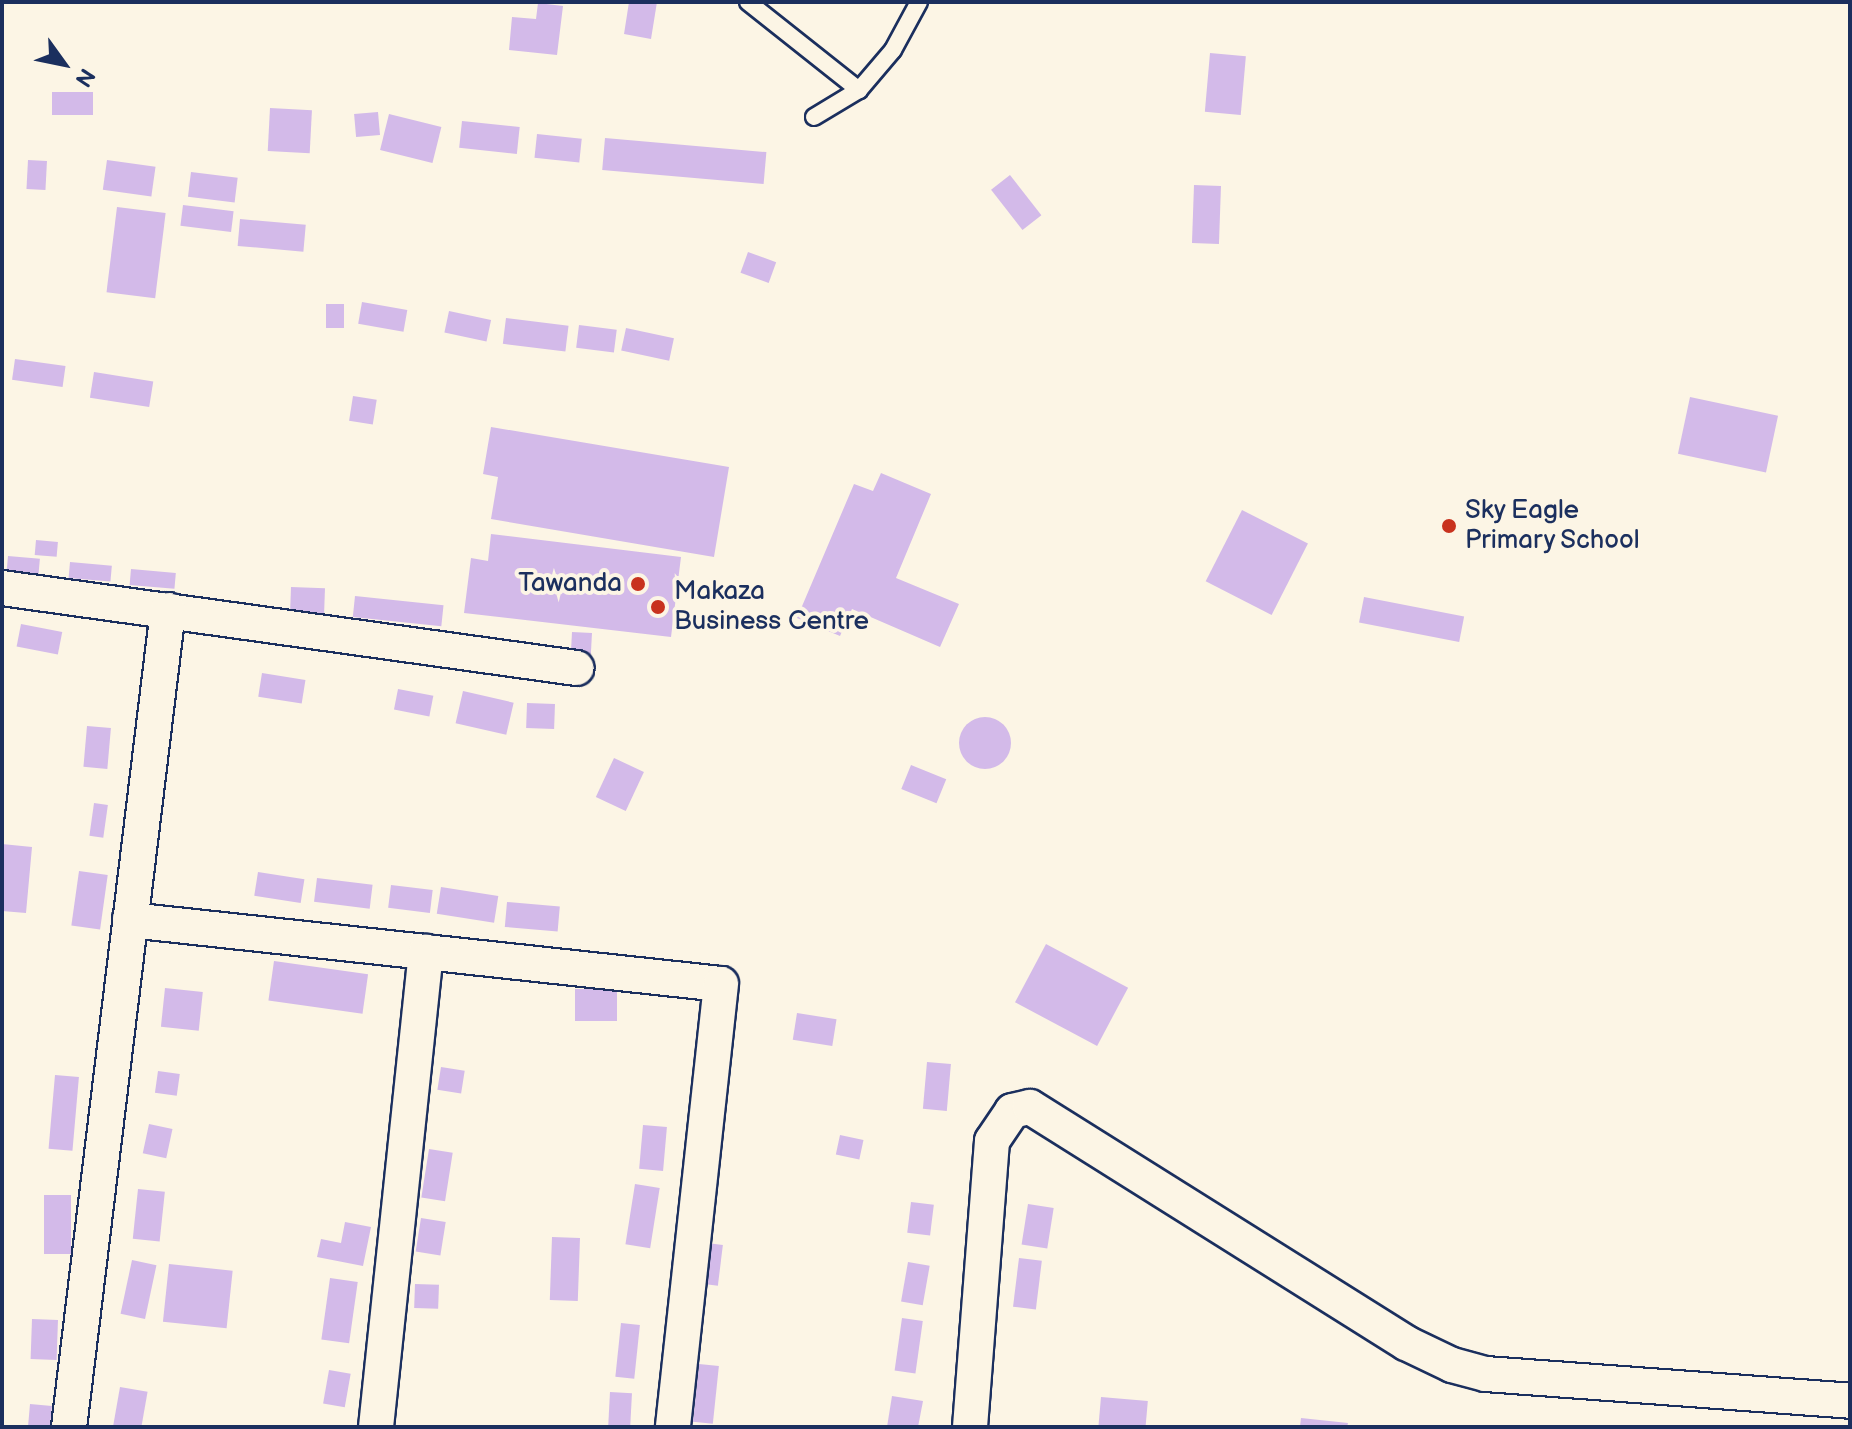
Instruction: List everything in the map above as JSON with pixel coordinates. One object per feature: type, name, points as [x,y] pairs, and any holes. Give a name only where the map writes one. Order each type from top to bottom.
[{"type":"street","points":[[2,588],[576,668]]},
{"type":"street","points":[[69,1427],[168,610]]},
{"type":"street","points":[[130,920],[721,984],[673,1427]]},
{"type":"street","points":[[376,1427],[426,952]]},
{"type":"street","points":[[970,1427],[992,1141],[1012,1111],[1030,1107],[1406,1343],[1452,1365],[1486,1374],[1850,1401]]},
{"type":"lane","points":[[748,2],[859,90]]},
{"type":"lane","points":[[814,117],[859,90],[893,50],[919,2]]},
{"type":"building","points":[[629,2],[657,2],[651,39],[624,34]]},
{"type":"building","points":[[538,3],[563,6],[557,55],[509,50],[512,17],[536,19]]},
{"type":"building","points":[[1210,53],[1246,56],[1241,115],[1205,112]]},
{"type":"building","points":[[52,92],[93,92],[93,115],[52,115]]},
{"type":"building","points":[[270,108],[312,110],[310,153],[268,151]]},
{"type":"building","points":[[378,112],[380,135],[356,137],[354,114]]},
{"type":"building","points":[[389,114],[441,127],[432,163],[380,150]]},
{"type":"building","points":[[462,121],[520,127],[517,154],[459,148]]},
{"type":"building","points":[[537,134],[582,139],[579,163],[534,158]]},
{"type":"building","points":[[605,138],[766,152],[764,184],[602,170]]},
{"type":"building","points":[[28,160],[47,161],[45,190],[26,189]]},
{"type":"building","points":[[107,160],[156,167],[151,197],[103,190]]},
{"type":"building","points":[[191,172],[238,178],[235,203],[188,197]]},
{"type":"building","points":[[1010,175],[1041,215],[1022,230],[991,190]]},
{"type":"building","points":[[1194,185],[1221,186],[1219,244],[1192,243]]},
{"type":"building","points":[[183,205],[234,211],[231,232],[180,226]]},
{"type":"building","points":[[117,207],[166,213],[155,298],[107,292]]},
{"type":"building","points":[[240,219],[306,225],[303,252],[238,246]]},
{"type":"building","points":[[748,252],[776,262],[769,283],[740,273]]},
{"type":"building","points":[[362,302],[407,310],[403,332],[358,324]]},
{"type":"building","points":[[326,304],[344,304],[344,328],[326,328]]},
{"type":"building","points":[[449,311],[491,320],[486,341],[444,333]]},
{"type":"building","points":[[506,318],[569,326],[565,351],[503,344]]},
{"type":"building","points":[[579,325],[617,330],[614,352],[576,348]]},
{"type":"building","points":[[626,328],[674,338],[669,361],[621,350]]},
{"type":"building","points":[[15,359],[66,366],[63,387],[12,380]]},
{"type":"building","points":[[94,372],[153,381],[149,407],[90,398]]},
{"type":"building","points":[[353,396],[377,400],[373,424],[349,421]]},
{"type":"building","points":[[1690,397],[1778,416],[1766,472],[1678,454]]},
{"type":"building","points":[[491,427],[729,467],[714,557],[491,519],[498,477],[483,474]]},
{"type":"building","points":[[881,473],[931,494],[896,578],[959,604],[940,647],[852,609],[840,636],[797,618],[854,484],[873,491]]},
{"type":"building","points":[[1242,510],[1308,544],[1272,615],[1206,581]]},
{"type":"building","points":[[491,534],[681,557],[671,637],[464,613],[471,558],[488,561]]},
{"type":"building","points":[[36,540],[58,542],[57,557],[35,555]]},
{"type":"building","points":[[8,556],[40,559],[38,585],[6,582]]},
{"type":"building","points":[[70,562],[112,566],[110,582],[69,578]]},
{"type":"building","points":[[131,569],[176,573],[174,589],[130,585]]},
{"type":"building","points":[[291,587],[325,588],[324,613],[290,612]]},
{"type":"building","points":[[355,596],[444,605],[441,626],[353,617]]},
{"type":"building","points":[[1364,597],[1464,616],[1459,642],[1359,623]]},
{"type":"building","points":[[21,624],[62,632],[58,655],[17,647]]},
{"type":"building","points":[[572,632],[592,633],[591,656],[571,655]]},
{"type":"building","points":[[262,673],[305,680],[302,704],[258,697]]},
{"type":"building","points":[[398,689],[433,696],[429,716],[394,710]]},
{"type":"building","points":[[463,691],[514,703],[506,735],[456,723]]},
{"type":"building","points":[[527,703],[555,704],[554,729],[526,728]]},
{"type":"building","points":[[985,717],[1004,724],[1011,743],[1004,762],[985,769],[966,762],[959,743],[966,724]]},
{"type":"building","points":[[87,726],[111,728],[107,769],[83,767]]},
{"type":"building","points":[[614,758],[644,772],[626,811],[596,797]]},
{"type":"building","points":[[911,765],[946,779],[936,803],[901,789]]},
{"type":"building","points":[[94,803],[108,805],[103,838],[89,836]]},
{"type":"building","points":[[2,844],[32,847],[26,913],[2,911]]},
{"type":"building","points":[[79,871],[108,875],[100,930],[71,925]]},
{"type":"building","points":[[258,872],[304,879],[301,903],[254,896]]},
{"type":"building","points":[[317,878],[373,885],[370,909],[314,902]]},
{"type":"building","points":[[391,885],[433,890],[430,913],[388,908]]},
{"type":"building","points":[[441,887],[498,896],[494,923],[437,914]]},
{"type":"building","points":[[507,902],[560,907],[558,932],[505,927]]},
{"type":"building","points":[[1046,944],[1128,988],[1097,1046],[1015,1002]]},
{"type":"building","points":[[274,961],[368,974],[363,1014],[268,1001]]},
{"type":"building","points":[[165,988],[203,992],[199,1031],[161,1027]]},
{"type":"building","points":[[575,989],[617,989],[617,1021],[575,1021]]},
{"type":"building","points":[[797,1013],[837,1019],[832,1046],[793,1040]]},
{"type":"building","points":[[927,1062],[951,1064],[947,1111],[923,1109]]},
{"type":"building","points":[[441,1067],[465,1071],[461,1093],[437,1090]]},
{"type":"building","points":[[158,1071],[180,1074],[177,1096],[155,1093]]},
{"type":"building","points":[[55,1075],[79,1077],[72,1151],[49,1149]]},
{"type":"building","points":[[149,1124],[172,1129],[166,1158],[143,1153]]},
{"type":"building","points":[[643,1125],[667,1127],[663,1171],[639,1169]]},
{"type":"building","points":[[840,1135],[863,1140],[859,1160],[836,1155]]},
{"type":"building","points":[[429,1149],[453,1153],[445,1201],[421,1197]]},
{"type":"building","points":[[635,1184],[660,1188],[650,1248],[625,1244]]},
{"type":"building","points":[[138,1189],[165,1192],[160,1242],[133,1239]]},
{"type":"building","points":[[44,1195],[71,1195],[71,1254],[44,1254]]},
{"type":"building","points":[[911,1202],[934,1205],[930,1236],[907,1233]]},
{"type":"building","points":[[1028,1204],[1054,1208],[1047,1249],[1022,1244]]},
{"type":"building","points":[[421,1218],[446,1222],[440,1255],[416,1252]]},
{"type":"building","points":[[345,1222],[371,1227],[363,1266],[317,1257],[321,1239],[341,1243]]},
{"type":"building","points":[[552,1237],[580,1238],[578,1301],[550,1300]]},
{"type":"building","points":[[707,1243],[723,1245],[718,1286],[702,1284]]},
{"type":"building","points":[[1019,1258],[1042,1261],[1036,1309],[1013,1307]]},
{"type":"building","points":[[132,1260],[156,1265],[145,1319],[121,1314]]},
{"type":"building","points":[[908,1262],[930,1266],[923,1305],[901,1301]]},
{"type":"building","points":[[169,1264],[233,1271],[227,1328],[163,1322]]},
{"type":"building","points":[[330,1278],[358,1282],[349,1343],[321,1339]]},
{"type":"building","points":[[415,1284],[439,1285],[438,1309],[414,1308]]},
{"type":"building","points":[[902,1318],[923,1321],[915,1373],[895,1370]]},
{"type":"building","points":[[32,1319],[58,1320],[57,1360],[31,1359]]},
{"type":"building","points":[[621,1323],[640,1325],[634,1379],[615,1377]]},
{"type":"building","points":[[699,1364],[719,1366],[713,1424],[693,1422]]},
{"type":"building","points":[[329,1370],[351,1374],[345,1407],[323,1403]]},
{"type":"building","points":[[120,1387],[148,1392],[141,1427],[113,1426]]},
{"type":"building","points":[[610,1392],[632,1393],[630,1427],[608,1427]]},
{"type":"building","points":[[892,1396],[923,1401],[918,1427],[887,1427]]},
{"type":"building","points":[[1101,1397],[1148,1401],[1146,1427],[1099,1425]]},
{"type":"building","points":[[30,1404],[52,1406],[50,1427],[28,1427]]},
{"type":"building","points":[[1301,1418],[1348,1423],[1347,1427],[1300,1427]]},
{"type":"place","name":"Sky Eagle Primary School","points":[[1449,526]]},
{"type":"place","name":"Tawanda","points":[[638,584]]},
{"type":"place","name":"Makaza Business Centre","points":[[658,607]]}]
